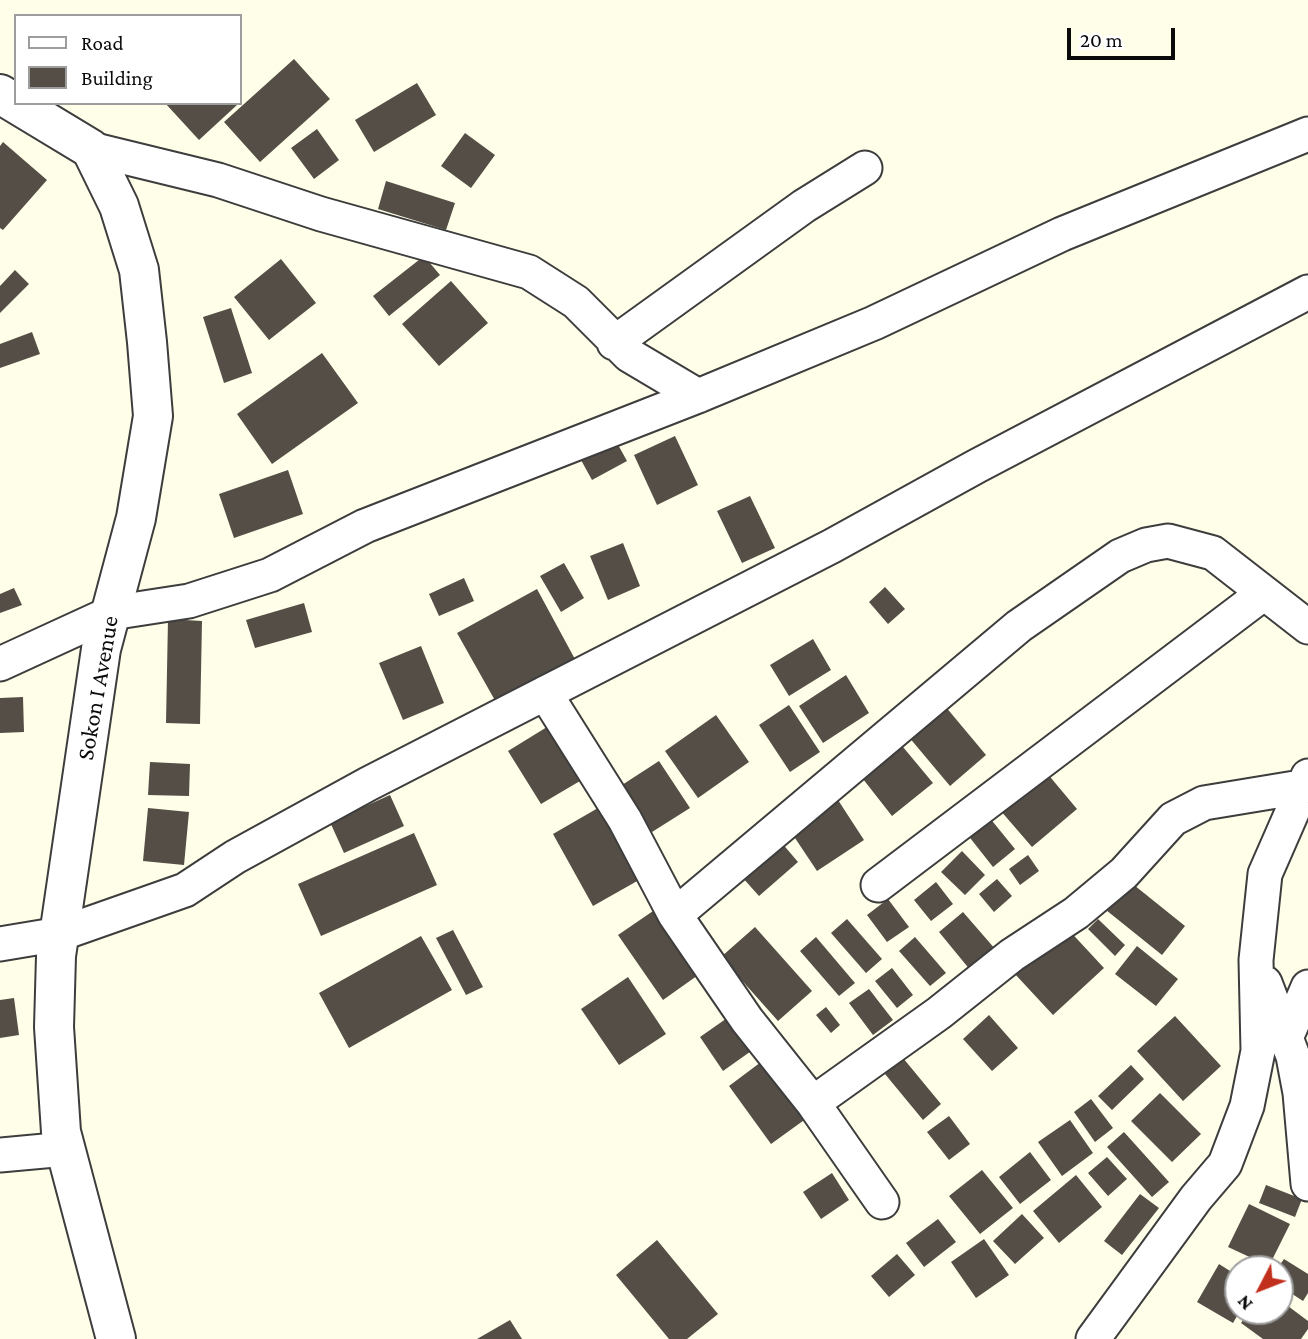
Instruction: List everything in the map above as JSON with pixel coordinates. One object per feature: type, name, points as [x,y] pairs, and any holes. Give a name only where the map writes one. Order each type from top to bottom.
[{"type":"street","points":[[18,105],[90,149],[218,180],[321,214],[528,272],[576,302],[614,343],[629,355],[698,396]]},
{"type":"street","points":[[0,664],[111,612],[189,601],[270,575],[365,526],[698,396],[874,323],[1062,234],[1308,134]]},
{"type":"street","name":"Sokon I Avenue","points":[[90,149],[119,206],[139,270],[153,416],[136,518],[102,649],[56,956],[54,1027],[61,1132],[116,1339]]},
{"type":"street","points":[[614,343],[804,206],[865,168]]},
{"type":"street","points":[[0,944],[60,933],[185,890],[299,821],[832,546],[1308,292]]},
{"type":"street","points":[[675,915],[1019,626],[1120,556],[1146,545],[1168,541],[1213,552],[1308,627]]},
{"type":"street","points":[[878,885],[1265,593]]},
{"type":"street","points":[[545,693],[625,820],[675,915],[747,1020],[813,1103],[882,1202]]},
{"type":"street","points":[[813,1103],[939,1013],[1012,955],[1076,913],[1124,873],[1173,819],[1204,803],[1304,782]]},
{"type":"street","points":[[1093,1339],[1196,1198],[1225,1164],[1247,1106],[1258,1051],[1256,960],[1265,874],[1304,782]]},
{"type":"street","points":[[1256,960],[1304,1093],[1308,1184]]},
{"type":"street","points":[[1286,1038],[1308,987]]},
{"type":"street","points":[[0,1155],[66,1149]]},
{"type":"building","points":[[294,59],[330,99],[260,162],[224,122]]},
{"type":"building","points":[[417,83],[436,115],[374,152],[355,120]]},
{"type":"building","points":[[167,105],[237,105],[199,140]]},
{"type":"building","points":[[317,129],[339,160],[314,179],[291,148]]},
{"type":"building","points":[[465,133],[495,155],[471,188],[441,166]]},
{"type":"building","points":[[3,142],[47,180],[3,230],[0,228],[0,146]]},
{"type":"building","points":[[386,181],[455,203],[446,230],[378,209]]},
{"type":"building","points":[[424,256],[440,275],[389,316],[373,296]]},
{"type":"building","points":[[281,259],[316,303],[269,340],[234,297]]},
{"type":"building","points":[[15,270],[29,284],[0,313],[0,286]]},
{"type":"building","points":[[451,281],[488,323],[439,366],[402,324]]},
{"type":"building","points":[[231,308],[252,373],[224,383],[203,317]]},
{"type":"building","points":[[32,332],[40,354],[0,368],[0,344]]},
{"type":"building","points":[[322,353],[358,403],[272,464],[237,414]]},
{"type":"building","points":[[675,436],[698,485],[657,505],[634,455]]},
{"type":"building","points":[[616,441],[627,461],[592,480],[581,460]]},
{"type":"building","points":[[288,470],[303,514],[234,538],[219,494]]},
{"type":"building","points":[[750,496],[775,548],[742,563],[717,511]]},
{"type":"building","points":[[623,543],[640,586],[608,600],[590,556]]},
{"type":"building","points":[[564,563],[584,598],[561,612],[540,576]]},
{"type":"building","points":[[464,578],[474,601],[439,616],[429,594]]},
{"type":"building","points":[[885,587],[905,609],[888,624],[869,602]]},
{"type":"building","points":[[14,588],[22,605],[0,613],[0,594]]},
{"type":"building","points":[[537,589],[576,661],[497,704],[457,633]]},
{"type":"building","points":[[304,603],[312,632],[255,648],[246,620]]},
{"type":"building","points":[[168,619],[202,621],[200,724],[166,723]]},
{"type":"building","points":[[813,639],[831,670],[789,696],[770,665]]},
{"type":"building","points":[[421,646],[444,703],[403,720],[379,663]]},
{"type":"building","points":[[846,675],[869,713],[823,743],[799,706]]},
{"type":"building","points":[[23,697],[24,732],[0,733],[0,698]]},
{"type":"building","points":[[789,705],[820,752],[790,772],[759,725]]},
{"type":"building","points":[[945,706],[986,755],[950,786],[908,736]]},
{"type":"building","points":[[716,715],[749,762],[698,798],[665,751]]},
{"type":"building","points":[[547,727],[580,781],[541,804],[508,751]]},
{"type":"building","points":[[903,747],[933,783],[892,816],[863,779]]},
{"type":"building","points":[[659,761],[690,808],[652,832],[622,785]]},
{"type":"building","points":[[150,762],[190,764],[189,796],[148,795]]},
{"type":"building","points":[[1046,772],[1077,809],[1032,847],[1000,810]]},
{"type":"building","points":[[390,795],[404,826],[344,853],[330,822]]},
{"type":"building","points":[[838,800],[864,840],[817,871],[791,832]]},
{"type":"building","points":[[148,808],[189,812],[184,865],[143,861]]},
{"type":"building","points":[[598,808],[639,880],[593,906],[553,834]]},
{"type":"building","points":[[989,817],[1015,849],[993,867],[967,834]]},
{"type":"building","points":[[414,833],[437,885],[321,936],[298,884]]},
{"type":"building","points":[[781,842],[798,862],[759,896],[742,877]]},
{"type":"building","points":[[962,851],[985,875],[965,895],[941,872]]},
{"type":"building","points":[[1028,855],[1039,871],[1020,885],[1009,869]]},
{"type":"building","points":[[997,879],[1012,896],[994,912],[979,894]]},
{"type":"building","points":[[1129,881],[1185,926],[1162,955],[1106,910]]},
{"type":"building","points":[[936,882],[953,904],[931,921],[914,900]]},
{"type":"building","points":[[888,899],[909,927],[887,942],[867,915]]},
{"type":"building","points":[[656,909],[701,973],[663,1000],[618,935]]},
{"type":"building","points":[[963,912],[996,950],[971,971],[939,932]]},
{"type":"building","points":[[847,919],[882,959],[866,973],[831,933]]},
{"type":"building","points":[[1098,919],[1125,945],[1115,956],[1088,929]]},
{"type":"building","points":[[1065,926],[1104,968],[1053,1015],[1014,973]]},
{"type":"building","points":[[755,927],[812,991],[778,1021],[721,957]]},
{"type":"building","points":[[453,930],[483,987],[466,995],[436,938]]},
{"type":"building","points":[[421,936],[452,990],[349,1048],[319,993]]},
{"type":"building","points":[[816,937],[855,983],[839,996],[800,951]]},
{"type":"building","points":[[915,937],[946,973],[930,986],[899,951]]},
{"type":"building","points":[[1137,946],[1178,979],[1156,1006],[1115,974]]},
{"type":"building","points":[[892,968],[913,995],[897,1008],[875,981]]},
{"type":"building","points":[[628,977],[666,1034],[619,1065],[581,1009]]},
{"type":"building","points":[[869,989],[893,1020],[873,1035],[849,1003]]},
{"type":"building","points":[[14,998],[19,1035],[0,1038],[0,1000]]},
{"type":"building","points":[[826,1007],[840,1025],[831,1033],[816,1015]]},
{"type":"building","points":[[989,1015],[1018,1048],[992,1071],[963,1039]]},
{"type":"building","points":[[730,1016],[754,1049],[723,1071],[700,1037]]},
{"type":"building","points":[[1175,1016],[1221,1066],[1183,1101],[1137,1051]]},
{"type":"building","points":[[903,1058],[941,1104],[923,1120],[885,1074]]},
{"type":"building","points":[[765,1059],[807,1118],[771,1144],[729,1086]]},
{"type":"building","points":[[1131,1065],[1144,1079],[1112,1110],[1098,1096]]},
{"type":"building","points":[[1160,1093],[1201,1134],[1172,1162],[1131,1121]]},
{"type":"building","points":[[1091,1099],[1113,1128],[1095,1142],[1074,1112]]},
{"type":"building","points":[[949,1116],[970,1144],[949,1160],[927,1132]]},
{"type":"building","points":[[1070,1120],[1093,1153],[1062,1176],[1038,1142]]},
{"type":"building","points":[[1124,1132],[1169,1182],[1152,1197],[1107,1147]]},
{"type":"building","points":[[1030,1152],[1051,1180],[1020,1204],[999,1177]]},
{"type":"building","points":[[1107,1157],[1127,1179],[1108,1196],[1088,1173]]},
{"type":"building","points":[[982,1170],[1013,1208],[980,1234],[949,1196]]},
{"type":"building","points":[[832,1173],[849,1200],[821,1219],[803,1192]]},
{"type":"building","points":[[1076,1175],[1102,1207],[1059,1243],[1033,1211]]},
{"type":"building","points":[[1266,1185],[1302,1199],[1295,1217],[1259,1203]]},
{"type":"building","points":[[1140,1194],[1159,1208],[1122,1255],[1104,1241]]},
{"type":"building","points":[[1249,1204],[1290,1224],[1274,1255],[1245,1255],[1228,1247]]},
{"type":"building","points":[[1022,1214],[1044,1238],[1015,1264],[993,1241]]},
{"type":"building","points":[[938,1219],[956,1242],[924,1267],[906,1243]]},
{"type":"building","points":[[984,1239],[1009,1275],[976,1298],[951,1262]]},
{"type":"building","points":[[657,1240],[718,1314],[687,1339],[669,1339],[616,1275]]},
{"type":"building","points":[[897,1254],[915,1275],[889,1297],[871,1276]]},
{"type":"building","points":[[1219,1264],[1224,1267],[1224,1318],[1197,1302]]},
{"type":"building","points":[[1294,1265],[1308,1274],[1308,1293],[1303,1301],[1294,1295]]},
{"type":"building","points":[[1294,1310],[1308,1321],[1308,1329],[1301,1339],[1263,1339],[1244,1325],[1294,1325]]},
{"type":"building","points":[[510,1320],[522,1339],[477,1339]]}]
